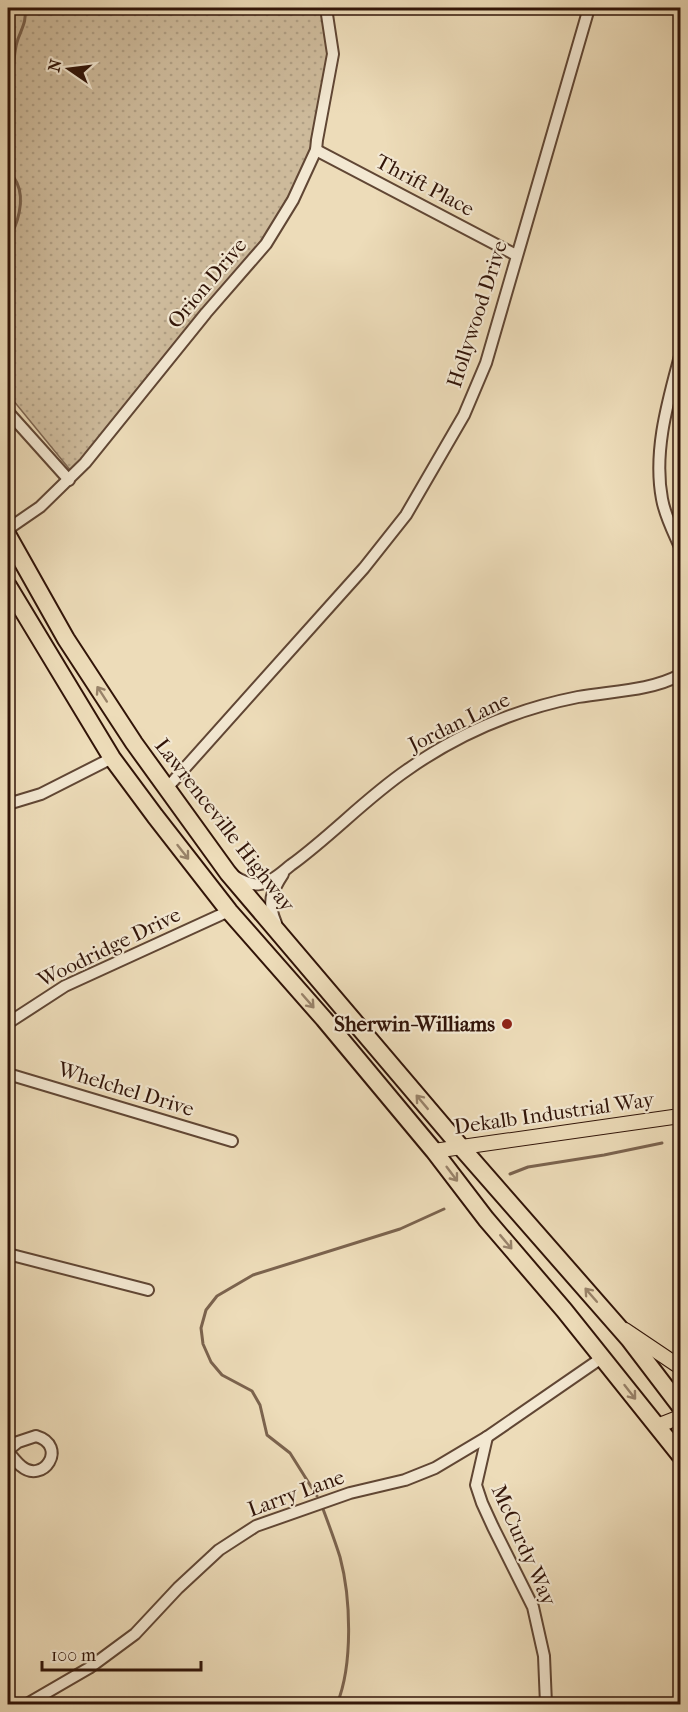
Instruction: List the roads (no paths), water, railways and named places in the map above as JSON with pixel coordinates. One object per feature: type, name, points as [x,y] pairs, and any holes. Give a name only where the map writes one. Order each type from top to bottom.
[{"type":"highway","name":"Lawrenceville Highway","points":[[8,536],[66,639],[134,743],[228,873],[460,1146],[614,1321],[681,1406]]},
{"type":"highway","points":[[9,591],[112,758],[230,911],[434,1151],[486,1219],[603,1357],[681,1455]]},
{"type":"main road","name":"Dekalb Industrial Way","points":[[434,1151],[681,1116]]},
{"type":"main road","points":[[614,1321],[681,1367]]},
{"type":"main road","points":[[657,1426],[681,1417]]},
{"type":"street","name":"Orion Drive","points":[[8,529],[40,507],[85,463],[206,313],[266,244],[293,200],[316,150],[333,54],[326,8]]},
{"type":"street","name":"Hollywood Drive","points":[[167,788],[364,568],[406,515],[443,453],[486,363],[589,8]]},
{"type":"street","name":"Thrift Place","points":[[316,150],[516,255]]},
{"type":"street","points":[[681,356],[665,414],[660,465],[662,498],[670,526],[681,547]]},
{"type":"street","points":[[8,412],[69,480]]},
{"type":"street","name":"Jordan Lane","points":[[228,873],[246,883],[261,884],[313,849],[405,771],[463,737],[509,716],[535,707],[663,682],[681,675]]},
{"type":"street","points":[[8,804],[41,794],[112,758]]},
{"type":"street","name":"Jordan Lane","points":[[280,933],[270,902],[274,889],[286,869]]},
{"type":"street","name":"Woodridge Drive","points":[[8,1023],[65,986],[230,911]]},
{"type":"street","name":"Whelchel Drive","points":[[8,1074],[232,1141]]},
{"type":"street","points":[[8,1254],[148,1290]]},
{"type":"street","name":"Larry Lane","points":[[27,1704],[88,1668],[135,1634],[178,1588],[219,1550],[256,1526],[350,1493],[405,1480],[435,1468],[487,1437],[603,1357]]},
{"type":"street","name":"McCurdy Way","points":[[487,1437],[476,1485],[493,1527],[533,1607],[544,1656],[546,1704]]},
{"type":"waterway","points":[[8,100],[16,46],[25,20],[25,8]]},
{"type":"waterway","points":[[8,166],[17,183],[20,197],[17,220],[8,239]]},
{"type":"waterway","points":[[510,1174],[528,1167],[662,1143]]},
{"type":"waterway","points":[[317,1496],[290,1453],[267,1435],[260,1405],[252,1391],[222,1375],[211,1362],[203,1344],[201,1328],[206,1310],[217,1296],[253,1275],[400,1229],[444,1209]]},
{"type":"waterway","points":[[323,1509],[344,1573],[348,1611],[346,1670],[337,1704]]},
{"type":"place","name":"Sherwin-Williams","points":[[507,1024]]}]
